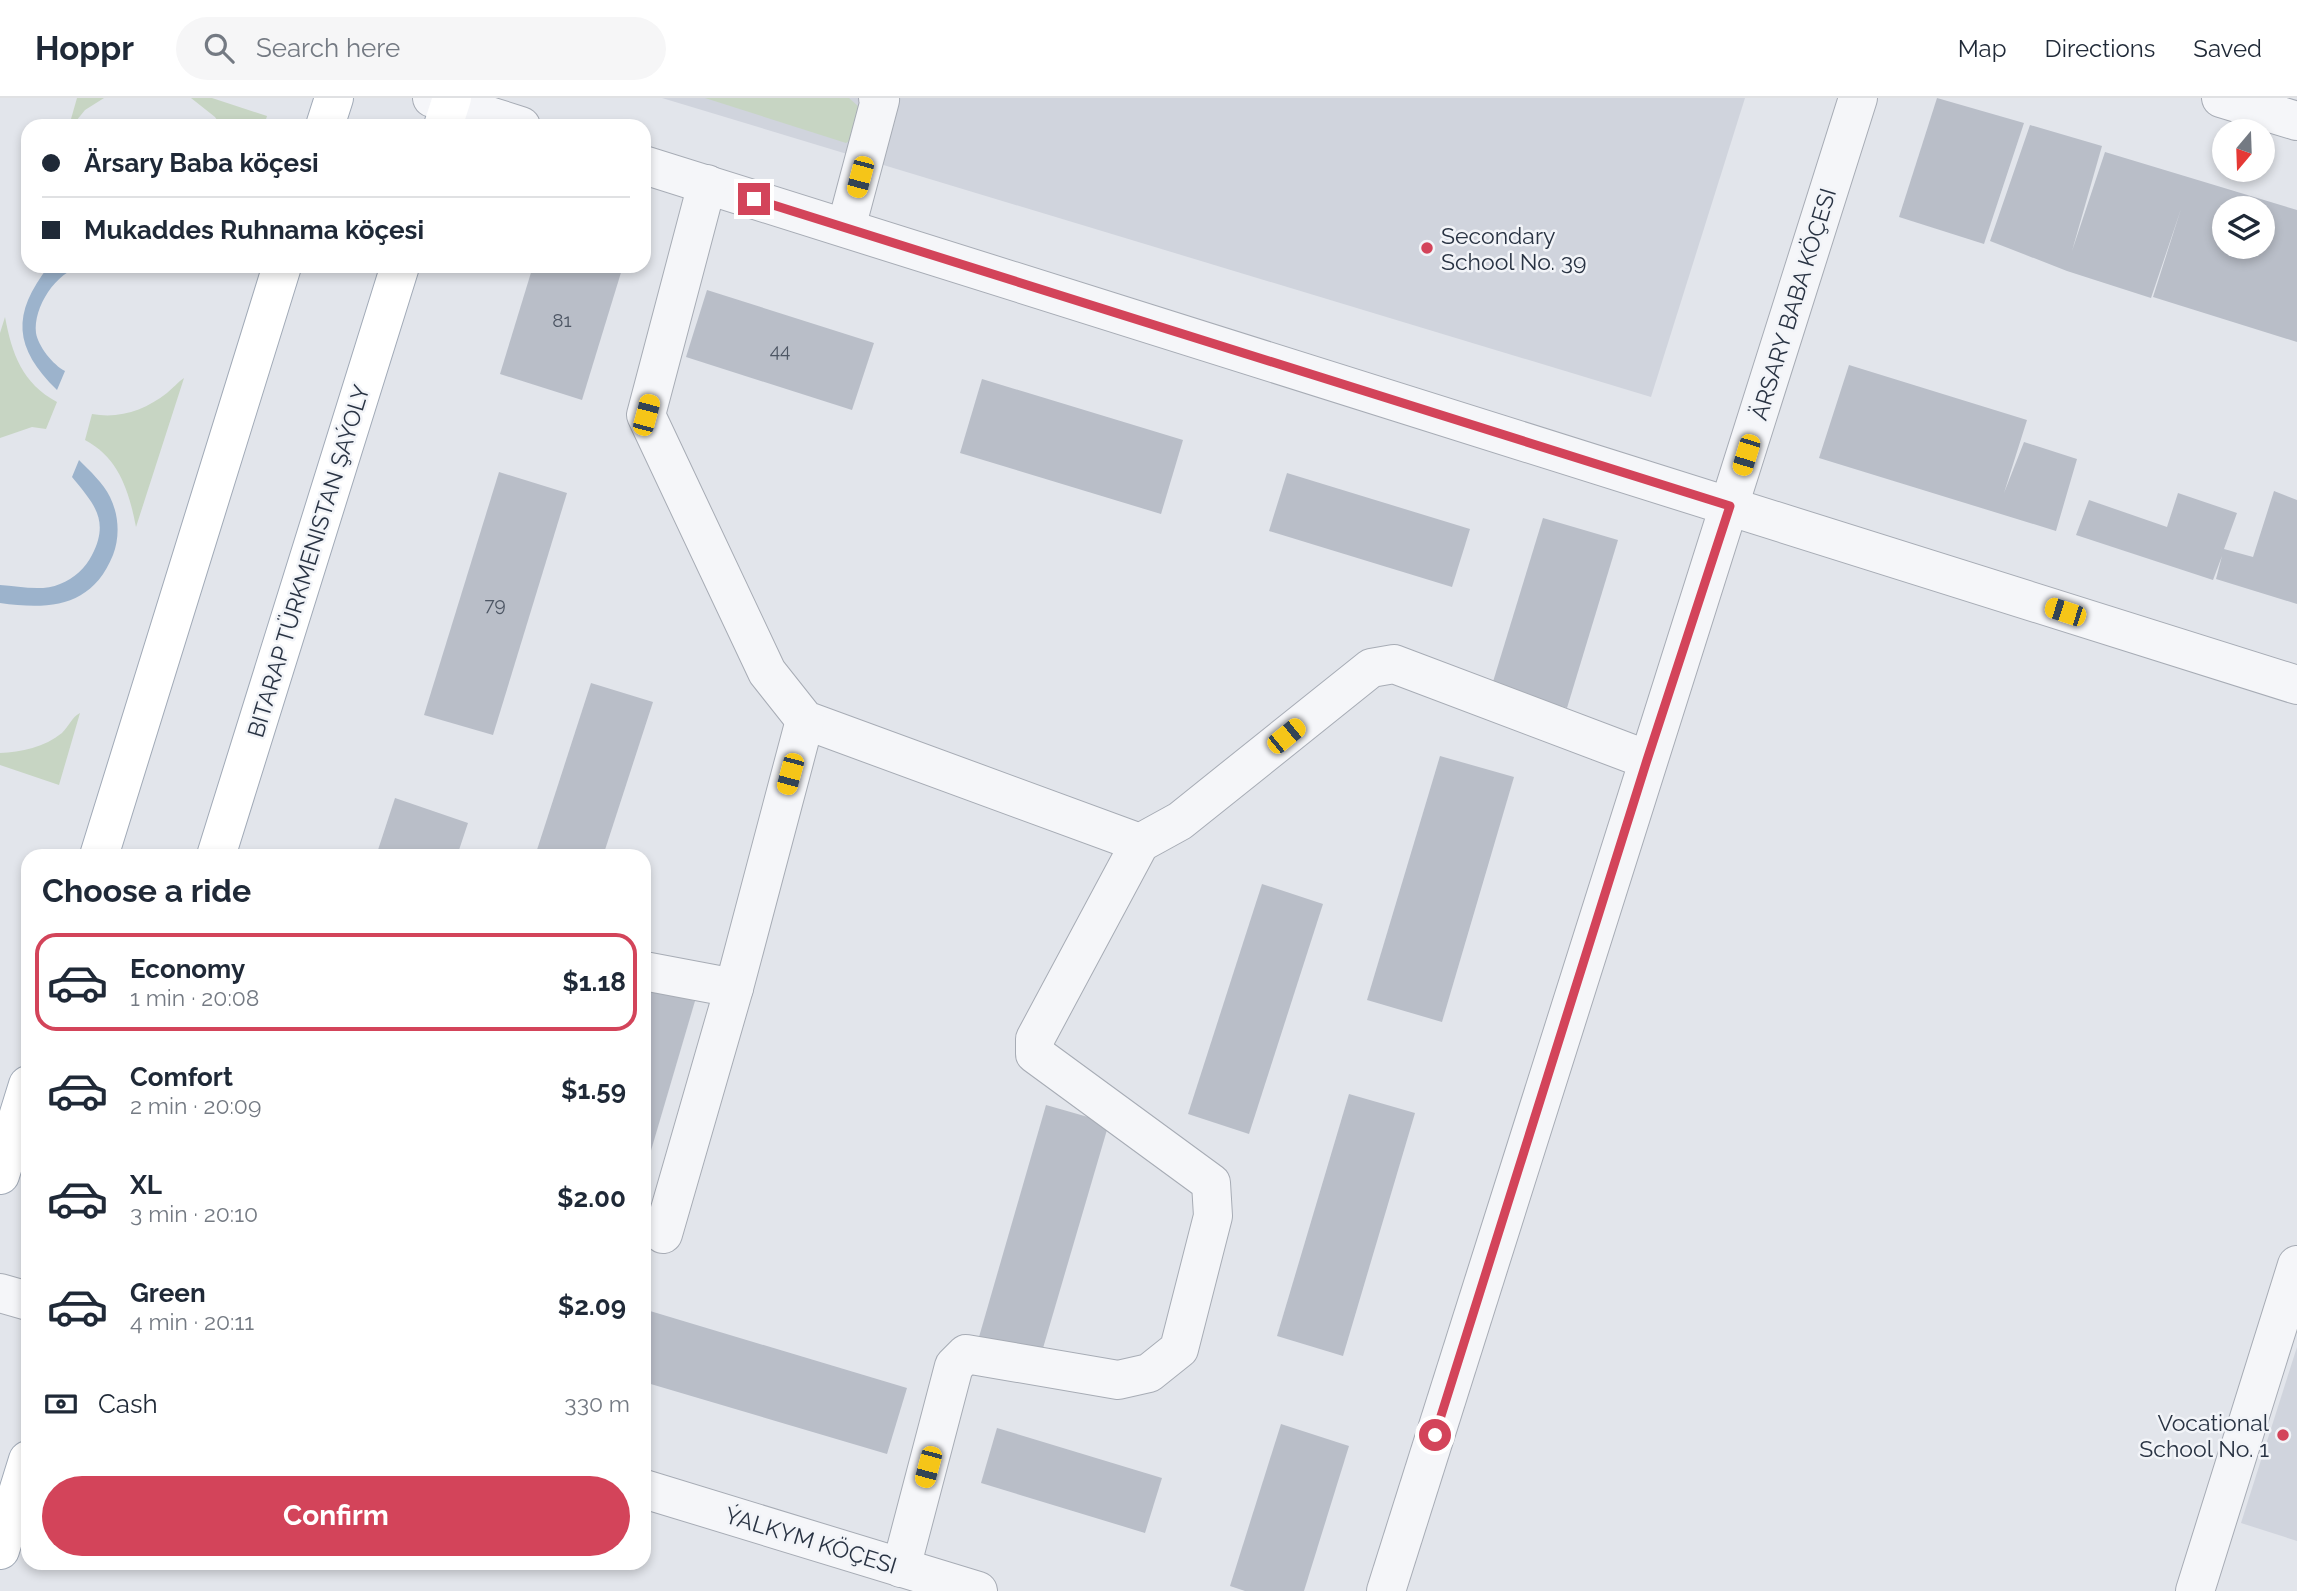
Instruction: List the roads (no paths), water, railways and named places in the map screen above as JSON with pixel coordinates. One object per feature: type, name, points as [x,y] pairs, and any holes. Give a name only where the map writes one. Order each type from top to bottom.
[{"type":"main road","points":[[327,119],[334,98]]},
{"type":"main road","points":[[101,849],[280,273]]},
{"type":"main road","name":"BITARAP TÜRKMENISTAN ŞAÝOLY","points":[[218,849],[398,273]]},
{"type":"main road","points":[[0,1175],[21,1108]]},
{"type":"main road","points":[[0,1550],[21,1482]]},
{"type":"street","points":[[846,228],[880,100],[878,98]]},
{"type":"street","name":"ÄRSARY BABA KÖÇESI","points":[[1386,1591],[1858,98]]},
{"type":"street","points":[[2221,98],[2297,121]]},
{"type":"street","points":[[444,106],[494,119]]},
{"type":"street","points":[[651,166],[2297,685]]},
{"type":"street","points":[[707,184],[646,415],[767,673],[804,720],[1140,843]]},
{"type":"street","points":[[901,1568],[954,1366],[966,1354],[1118,1380],[1149,1373],[1179,1349],[1213,1216],[1211,1183],[1035,1054],[1035,1039],[1140,843],[1180,821],[1371,668],[1394,664],[1647,760]]},
{"type":"street","points":[[663,1234],[734,988],[804,720]]},
{"type":"street","points":[[651,972],[734,988]]},
{"type":"street","points":[[2194,1591],[2297,1265]]},
{"type":"street","points":[[0,1293],[21,1299]]},
{"type":"street","name":"ÝALKYM KÖÇESI","points":[[651,1491],[978,1591]]},
{"type":"water","points":[[44,273],[67,273],[48,292],[38,312],[36,323],[37,338],[43,349],[65,371],[57,390],[32,360],[23,330],[23,315]]},
{"type":"water","points":[[79,460],[104,487],[115,511],[117,541],[104,572],[94,585],[67,601],[36,606],[0,603],[0,585],[38,588],[53,586],[75,576],[92,555],[100,532],[99,522],[93,504],[72,477]]},
{"type":"place","name":"Secondary School No. 39","points":[[1427,248]]},
{"type":"place","name":"Vocational School No. 1","points":[[2283,1435]]}]
